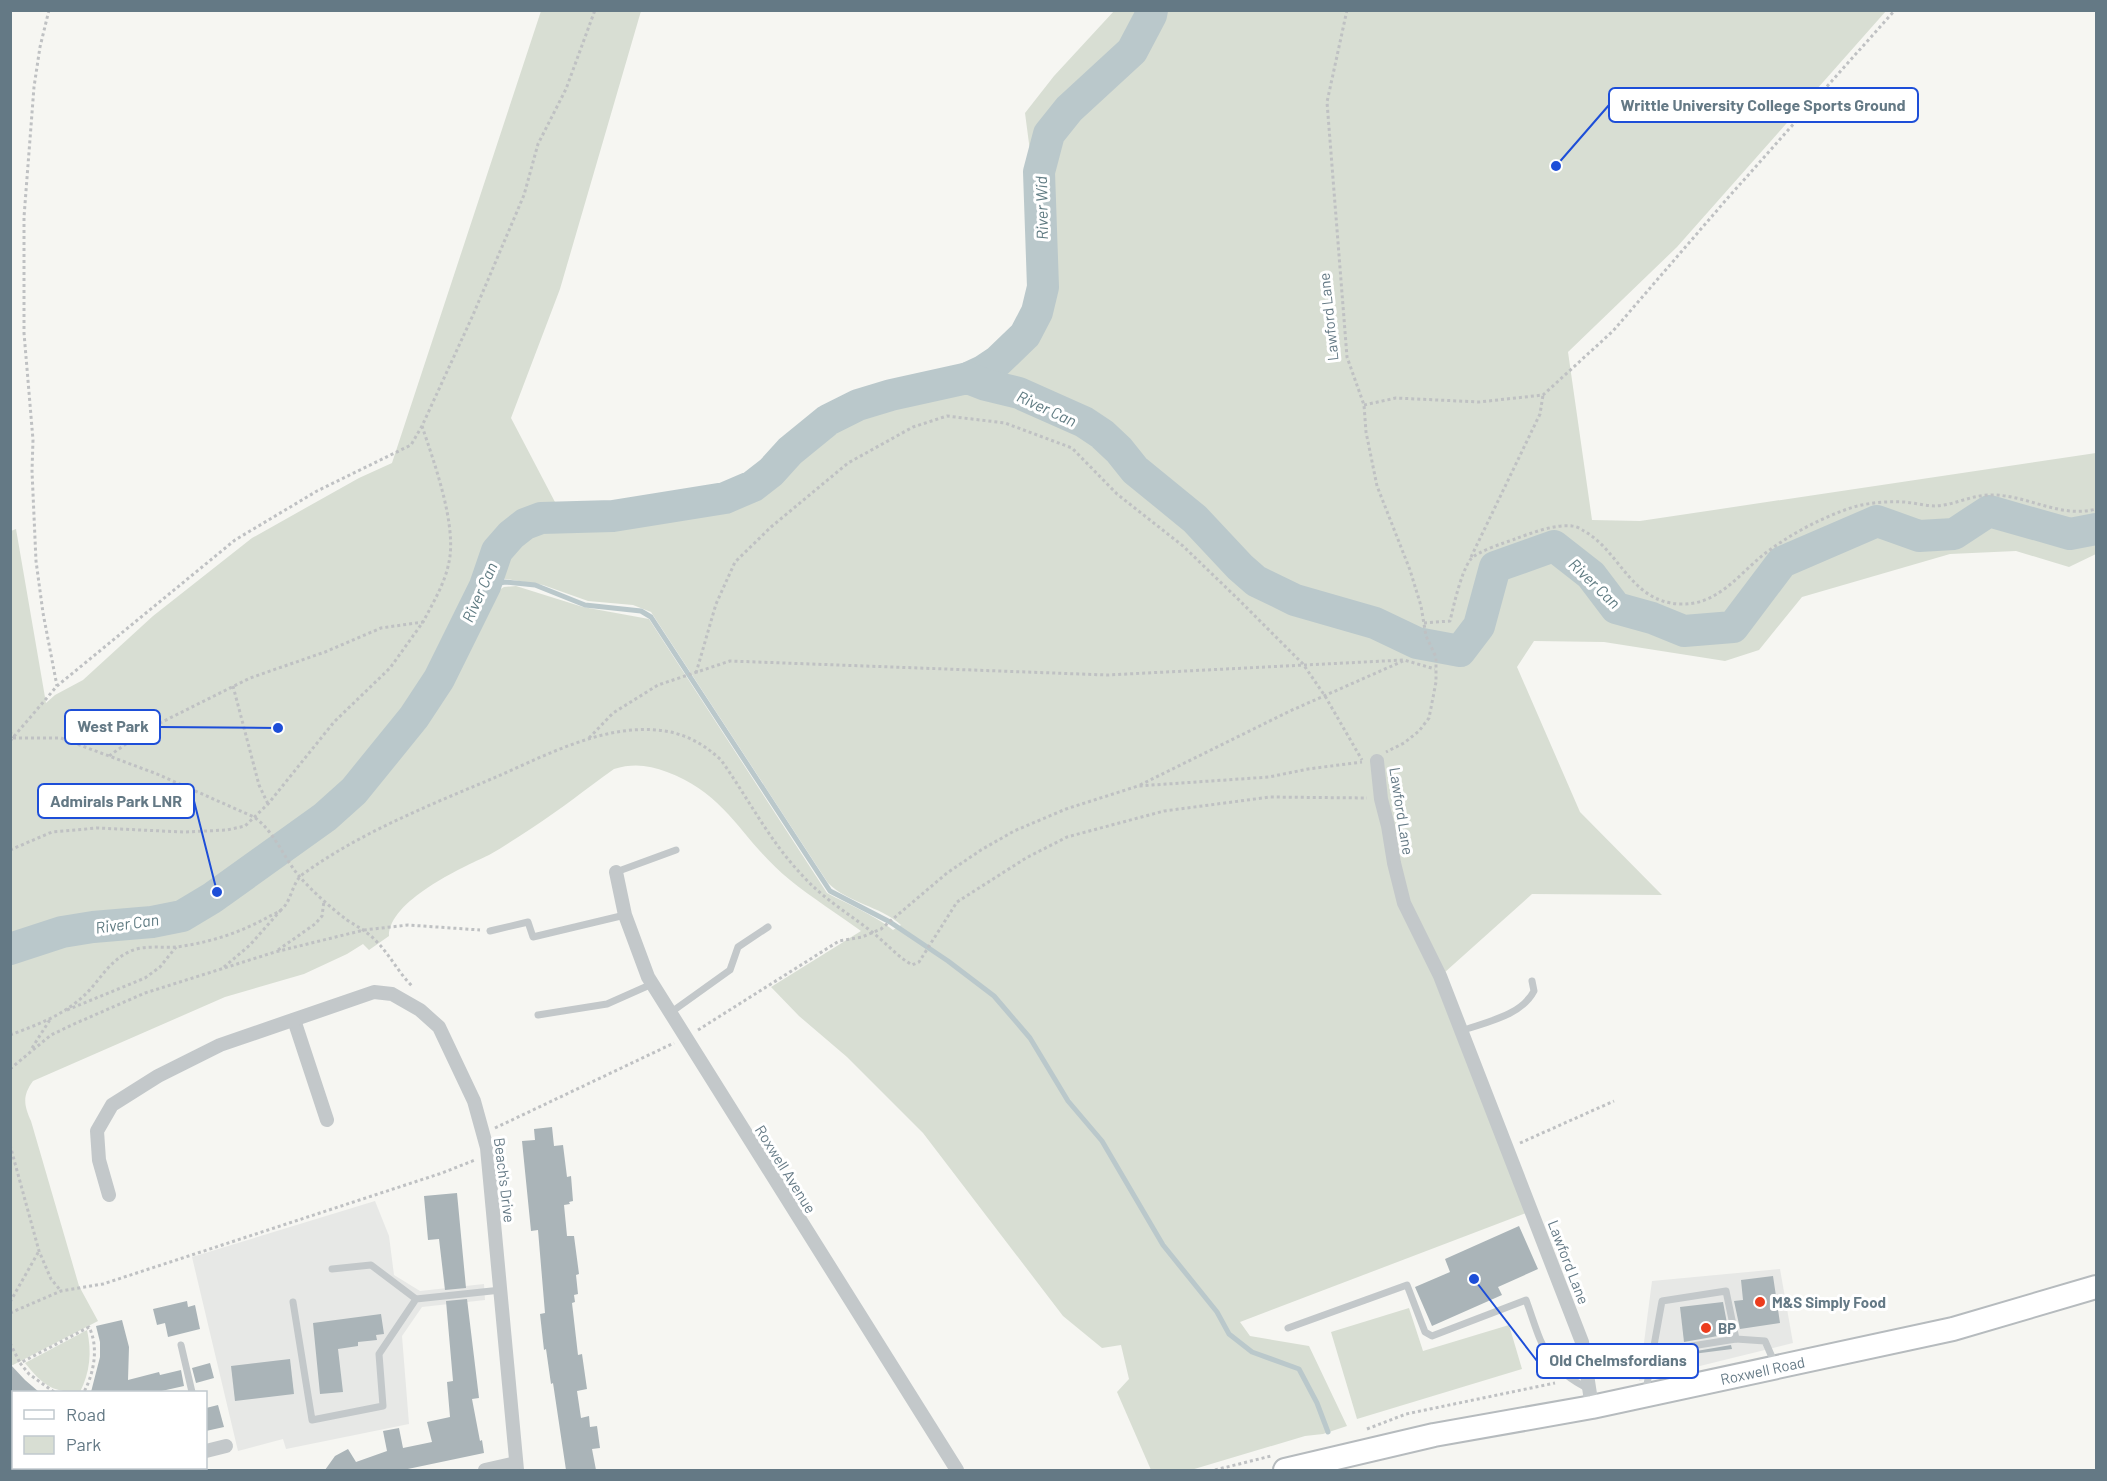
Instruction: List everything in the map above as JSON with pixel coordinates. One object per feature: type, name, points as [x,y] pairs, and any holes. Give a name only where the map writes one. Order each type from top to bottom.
[{"type":"main road","name":"Roxwell Road","points":[[1285,1470],[1591,1398],[1645,1396],[1953,1329],[2097,1287]]},
{"type":"street","name":"Lawford Lane","points":[[1370,761],[1389,826],[1394,863],[1404,903],[1440,976],[1582,1342],[1591,1398]]},
{"type":"street","name":"Roxwell Avenue","points":[[616,872],[625,915],[652,984],[957,1470]]},
{"type":"street","name":"Beach's Drive","points":[[109,1195],[99,1160],[97,1131],[111,1105],[158,1076],[219,1045],[374,993],[392,994],[420,1010],[439,1027],[474,1101],[487,1148],[517,1467]]},
{"type":"street","points":[[294,1020],[327,1120]]},
{"type":"street","points":[[207,1451],[226,1446]]},
{"type":"street","points":[[485,1470],[517,1467]]},
{"type":"lane","points":[[616,872],[676,850]]},
{"type":"lane","points":[[490,931],[528,922],[533,937],[625,915]]},
{"type":"lane","points":[[670,1013],[730,970],[738,947],[768,927]]},
{"type":"lane","points":[[1461,1031],[1519,1008],[1530,999],[1534,991],[1532,981]]},
{"type":"lane","points":[[538,1016],[607,1004],[652,984]]},
{"type":"lane","points":[[332,1269],[371,1265],[416,1299],[501,1290]]},
{"type":"lane","points":[[1288,1328],[1407,1285],[1425,1332],[1432,1336],[1526,1300],[1545,1351],[1558,1370],[1591,1398]]},
{"type":"lane","points":[[1645,1396],[1662,1301],[1726,1291],[1736,1339]]},
{"type":"lane","points":[[293,1302],[312,1420],[383,1406],[379,1354],[416,1299]]},
{"type":"lane","points":[[1654,1352],[1736,1339],[1765,1341],[1776,1368]]},
{"type":"lane","points":[[181,1345],[192,1391]]},
{"type":"path","points":[[49,10],[34,87],[26,194],[24,333],[33,440],[36,561],[57,686]]},
{"type":"path","points":[[12,739],[57,686],[235,540],[316,491],[411,445],[473,315],[524,195],[538,144],[566,89],[595,10]]},
{"type":"path","name":"Lawford Lane","points":[[1347,10],[1327,102],[1347,357],[1364,405],[1366,432],[1377,486],[1410,570],[1421,606],[1426,636],[1436,657],[1436,682],[1429,718],[1419,731],[1404,743],[1370,761]]},
{"type":"path","points":[[1364,405],[1396,398],[1479,402],[1543,395],[1613,331],[1895,10]]},
{"type":"path","points":[[1424,623],[1450,621],[1459,588],[1471,559],[1540,414],[1543,395]]},
{"type":"path","points":[[696,673],[716,604],[735,562],[771,527],[848,463],[913,427],[947,416],[1005,423],[1072,448],[1117,494],[1183,546],[1303,664],[1370,761],[1269,777],[1138,786]]},
{"type":"path","points":[[10,850],[52,832],[97,828],[184,832],[227,830],[245,826],[268,804],[334,722],[390,668],[423,622],[436,598],[449,562],[451,540],[441,483],[422,426]]},
{"type":"path","points":[[1471,559],[1494,547],[1538,530],[1574,525],[1603,545],[1631,580],[1643,590],[1661,599],[1679,604],[1701,601],[1718,595],[1764,554],[1801,530],[1842,511],[1873,502],[1936,506],[1990,495],[2056,509],[2085,512],[2097,508]]},
{"type":"path","points":[[109,756],[144,731],[250,678],[325,652],[381,628],[423,622]]},
{"type":"path","points":[[873,933],[890,922],[947,873],[981,849],[1014,831],[1066,809],[1138,786],[1404,660]]},
{"type":"path","points":[[588,740],[613,712],[658,685],[730,662],[1107,675],[1404,660],[1435,669]]},
{"type":"path","points":[[233,686],[259,785],[268,804]]},
{"type":"path","points":[[223,968],[250,945],[283,909],[300,876],[345,848],[404,816],[545,756],[588,740],[621,732],[656,730],[679,734],[699,742],[721,760],[772,837],[801,874],[826,899],[912,965],[919,962],[957,902],[1026,858],[1067,837],[1164,811],[1270,797],[1334,796],[1382,799]]},
{"type":"path","points":[[10,731],[12,739]]},
{"type":"path","points":[[12,739],[61,738],[157,774],[254,818],[264,825],[300,876],[324,901],[379,943],[400,974],[416,990],[420,1010]]},
{"type":"path","points":[[275,952],[315,924],[321,916],[324,901]]},
{"type":"path","points":[[60,1013],[79,1001],[97,983],[116,958],[134,949],[203,942],[256,924],[283,909]]},
{"type":"path","points":[[10,1069],[51,1035],[74,1023],[145,993],[275,952],[364,930],[408,925],[490,931]]},
{"type":"path","points":[[10,1035],[145,978],[160,967],[176,946]]},
{"type":"path","points":[[29,1052],[52,1017]]},
{"type":"path","points":[[1507,1148],[1614,1101]]},
{"type":"path","points":[[10,1145],[39,1251],[51,1279],[61,1291]]},
{"type":"path","points":[[10,1313],[61,1291],[103,1284],[442,1173],[479,1159],[487,1148]]},
{"type":"path","points":[[10,1302],[39,1251]]},
{"type":"path","points":[[20,1363],[88,1327],[94,1345],[94,1359],[92,1373],[84,1391]]},
{"type":"path","points":[[10,1343],[20,1363],[29,1374],[53,1391]]},
{"type":"shaded area","points":[[375,1201],[389,1236],[394,1275],[420,1291],[484,1284],[485,1300],[422,1307],[402,1336],[409,1424],[286,1449],[283,1439],[238,1451],[192,1257]]},
{"type":"shaded area","points":[[1780,1269],[1793,1343],[1639,1381],[1652,1281]]},
{"type":"green space","points":[[541,11],[641,11],[560,289],[511,418],[556,504],[615,506],[659,501],[711,491],[743,479],[819,416],[849,399],[880,388],[968,368],[993,357],[1029,310],[1036,289],[1033,174],[1025,113],[1054,76],[1114,11],[1886,11],[1677,247],[1568,352],[1592,520],[1640,521],[2096,453],[2096,554],[2069,567],[2016,551],[1950,554],[1802,597],[1759,650],[1725,661],[1604,642],[1534,641],[1517,667],[1580,812],[1662,895],[1532,894],[1435,981],[1526,1213],[1240,1322],[1250,1336],[1309,1346],[1347,1426],[1191,1470],[1151,1470],[1117,1392],[1129,1379],[1121,1345],[1102,1348],[1063,1316],[923,1133],[847,1057],[799,1016],[771,987],[861,931],[798,887],[774,866],[706,793],[667,772],[641,766],[614,769],[511,842],[428,887],[401,910],[392,923],[389,936],[369,950],[363,944],[304,974],[225,997],[33,1081],[26,1096],[27,1110],[79,1286],[98,1321],[11,1366],[11,531],[16,529],[46,703],[55,695],[83,680],[153,616],[252,538],[359,478],[392,463]],"holes":[[[538,505],[555,505],[558,528],[536,532],[519,541],[502,564],[498,575],[500,578],[543,585],[588,601],[633,605],[651,612],[828,883],[836,890],[884,913],[901,925],[893,930],[869,914],[827,893],[649,619],[583,607],[516,586],[504,587],[494,593],[476,584],[490,546],[504,527],[513,519]]]},
{"type":"green space","points":[[1409,1308],[1423,1351],[1509,1325],[1522,1369],[1357,1419],[1331,1332]]},
{"type":"green space","points":[[87,1330],[89,1362],[80,1391],[62,1391],[48,1386],[25,1363]]},
{"type":"building","points":[[552,1127],[554,1146],[563,1145],[567,1177],[571,1176],[573,1201],[564,1205],[567,1236],[574,1236],[579,1274],[576,1275],[578,1294],[574,1295],[575,1302],[572,1303],[578,1355],[582,1354],[587,1389],[577,1391],[581,1418],[589,1416],[590,1427],[597,1426],[600,1448],[592,1449],[596,1470],[566,1470],[553,1383],[551,1384],[546,1349],[544,1350],[540,1314],[545,1313],[538,1230],[531,1231],[522,1141],[535,1140],[534,1129]]},
{"type":"building","points":[[457,1193],[466,1288],[445,1290],[439,1239],[428,1240],[424,1196]]},
{"type":"building","points":[[1519,1226],[1538,1269],[1498,1287],[1502,1295],[1432,1326],[1415,1287],[1450,1272],[1445,1259]]},
{"type":"building","name":"M&S Simply Food","points":[[1773,1276],[1780,1323],[1740,1329],[1734,1301],[1743,1300],[1741,1280]]},
{"type":"building","points":[[467,1299],[479,1398],[472,1399],[484,1453],[403,1470],[325,1470],[335,1456],[348,1449],[356,1462],[387,1451],[383,1431],[399,1428],[403,1448],[432,1442],[427,1422],[450,1417],[447,1382],[453,1381],[446,1301]]},
{"type":"building","points":[[187,1301],[188,1307],[195,1305],[200,1329],[168,1337],[165,1323],[157,1325],[153,1309]]},
{"type":"building","name":"BP","points":[[1723,1302],[1729,1334],[1684,1342],[1680,1307]]},
{"type":"building","points":[[381,1314],[384,1334],[376,1335],[377,1340],[358,1342],[358,1346],[338,1349],[343,1392],[320,1394],[313,1323]]},
{"type":"building","points":[[122,1320],[129,1347],[128,1380],[159,1372],[160,1375],[181,1370],[184,1386],[162,1391],[91,1391],[100,1357],[100,1342],[96,1326]]},
{"type":"building","points":[[1731,1345],[1732,1349],[1685,1355],[1685,1353]]},
{"type":"building","points":[[290,1359],[294,1394],[235,1401],[231,1366]]},
{"type":"building","points":[[210,1363],[214,1378],[196,1383],[192,1368]]},
{"type":"building","points":[[10,1364],[38,1391],[10,1392]]},
{"type":"building","points":[[218,1405],[224,1427],[207,1431],[207,1408]]},
{"type":"waterway","name":"River Wid","points":[[968,378],[998,361],[1025,335],[1037,312],[1043,287],[1039,172],[1049,134],[1069,109],[1132,51],[1152,10]]},
{"type":"waterway","name":"River Can","points":[[10,949],[62,932],[152,922],[182,916],[212,898],[325,817],[354,791],[414,717],[439,679],[485,586],[497,551],[525,524],[541,518],[613,516],[725,498],[753,486],[771,472],[790,451],[828,420],[858,405],[891,395],[968,378],[1019,393],[1084,422],[1102,434],[1135,470],[1195,519],[1256,581],[1295,600],[1375,623],[1417,643],[1460,651],[1479,626],[1495,567],[1554,546],[1591,575],[1616,608],[1652,618],[1684,631],[1733,627],[1782,562],[1877,521],[1919,536],[1954,534],[1989,511],[2070,534],[2096,529]]},
{"type":"waterway","points":[[485,586],[505,582],[535,585],[585,605],[641,611],[651,617],[830,891],[890,922],[948,961],[994,996],[1030,1038],[1068,1101],[1102,1141],[1163,1245],[1217,1312],[1229,1334],[1252,1352],[1299,1369],[1317,1403],[1328,1432]]},
{"type":"place","name":"Writtle University College Sports Ground","points":[[1556,166]]},
{"type":"place","name":"West Park","points":[[278,728]]},
{"type":"place","name":"Admirals Park LNR","points":[[217,892]]},
{"type":"place","name":"Old Chelmsfordians","points":[[1474,1279]]},
{"type":"place","name":"M&S Simply Food","points":[[1760,1302]]},
{"type":"place","name":"BP","points":[[1706,1328]]}]
